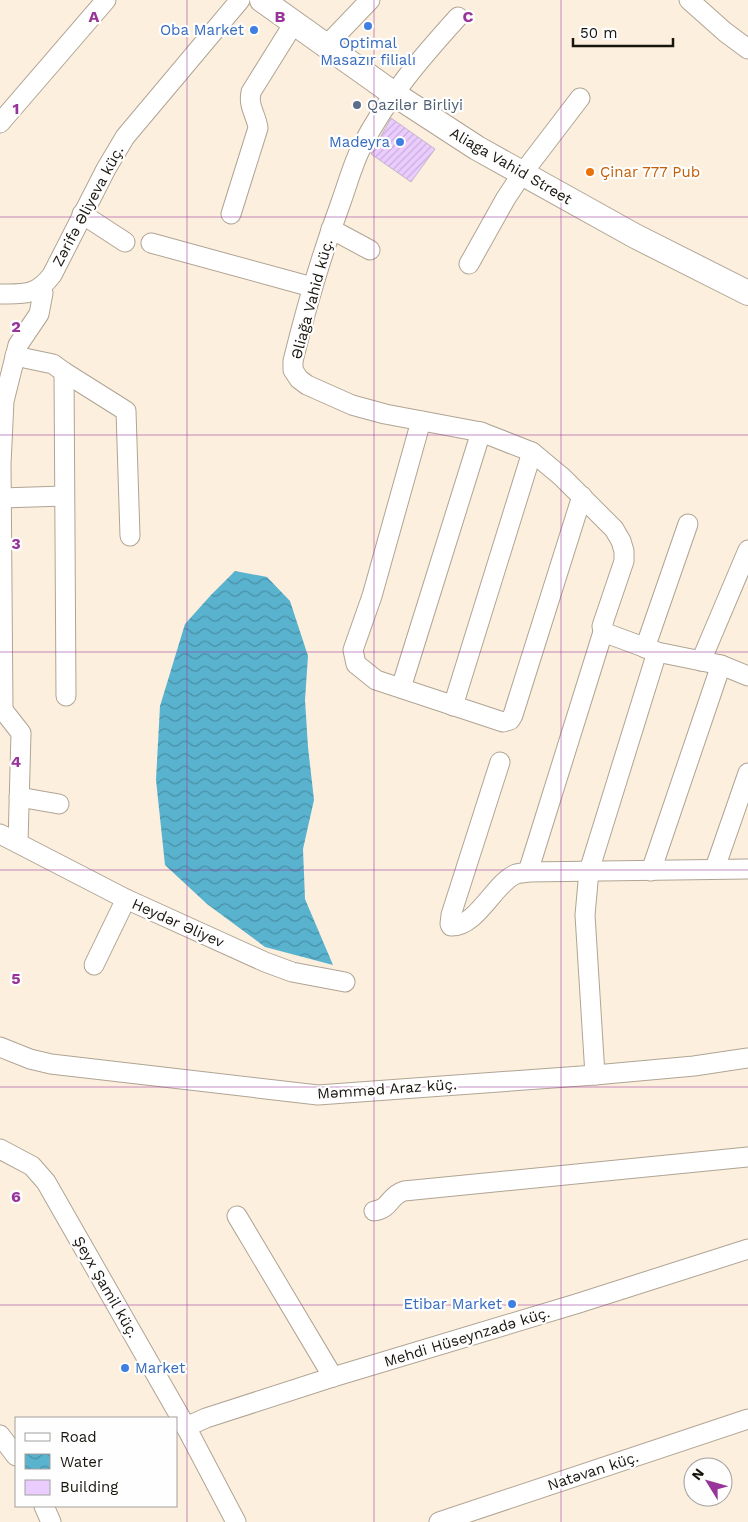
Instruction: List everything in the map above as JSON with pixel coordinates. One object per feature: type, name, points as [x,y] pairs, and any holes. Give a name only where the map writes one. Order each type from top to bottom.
[{"type":"main road","name":"Aliaga Vahid Street","points":[[262,0],[325,47],[477,148],[674,257],[748,293]]},
{"type":"street","points":[[0,123],[106,0]]},
{"type":"street","name":"Zərifə Əliyeva küç.","points":[[41,288],[52,275],[82,214],[125,137],[240,0]]},
{"type":"street","points":[[325,47],[370,0]]},
{"type":"street","points":[[690,0],[725,32],[748,49]]},
{"type":"street","name":"Əliağa Vahid küç.","points":[[458,17],[412,68],[362,148],[331,229],[312,287],[293,362],[293,370],[299,379],[307,385],[352,405],[385,414],[481,432],[532,452],[588,502],[614,529],[621,541],[624,561],[602,626],[603,632],[528,872]]},
{"type":"street","points":[[232,214],[258,128],[249,101],[251,92],[294,24]]},
{"type":"street","points":[[469,264],[506,198],[522,174],[580,98]]},
{"type":"street","points":[[82,214],[125,242]]},
{"type":"street","points":[[331,229],[370,250]]},
{"type":"street","points":[[151,243],[312,287]]},
{"type":"street","points":[[0,294],[31,292],[41,288],[43,293],[39,314],[18,345],[4,401],[1,498],[3,710],[21,733],[18,843]]},
{"type":"street","points":[[15,356],[52,364],[126,411],[130,536]]},
{"type":"street","points":[[64,372],[66,696]]},
{"type":"street","points":[[421,421],[372,596],[353,650],[356,664],[376,680],[503,722],[510,720],[588,502]]},
{"type":"street","points":[[401,688],[481,432]]},
{"type":"street","points":[[453,706],[532,452]]},
{"type":"street","points":[[1,498],[64,496]]},
{"type":"street","points":[[595,1075],[585,915],[589,871],[688,524]]},
{"type":"street","points":[[701,661],[748,550]]},
{"type":"street","points":[[603,632],[651,650],[722,665],[748,676]]},
{"type":"street","points":[[651,871],[722,665]]},
{"type":"street","points":[[500,762],[451,915],[450,924],[454,926],[470,918],[507,880],[516,874],[528,872],[748,869]]},
{"type":"street","points":[[715,868],[748,774]]},
{"type":"street","points":[[19,797],[59,804]]},
{"type":"street","name":"Heydər Əliyev","points":[[0,834],[126,900],[265,962],[292,972],[345,982]]},
{"type":"street","points":[[94,965],[126,900]]},
{"type":"street","name":"Məmməd Araz küç.","points":[[0,1047],[30,1059],[52,1064],[318,1095],[595,1075],[694,1066],[748,1058]]},
{"type":"street","name":"Şeyx Şamil küç.","points":[[0,1149],[32,1166],[46,1182],[186,1427],[236,1522]]},
{"type":"street","points":[[374,1212],[383,1209],[396,1194],[404,1191],[748,1157]]},
{"type":"street","points":[[238,1216],[333,1377]]},
{"type":"street","name":"Mehdi Hüseynzadə küç.","points":[[186,1427],[206,1418],[333,1377],[579,1304],[748,1249]]},
{"type":"street","name":"Natəvan küç.","points":[[439,1522],[748,1419]]},
{"type":"street","points":[[0,1435],[15,1455]]},
{"type":"street","points":[[44,1507],[51,1522]]},
{"type":"water","points":[[235,571],[267,577],[290,601],[308,656],[305,700],[314,800],[303,849],[305,899],[333,965],[265,947],[207,904],[165,865],[156,780],[160,706],[185,624]]},
{"type":"building","points":[[391,118],[435,149],[411,182],[371,154]]},
{"type":"place","name":"Optimal Masazır filialı","points":[[368,26]]},
{"type":"place","name":"Oba Market","points":[[254,30]]},
{"type":"place","name":"Qazilər Birliyi","points":[[357,105]]},
{"type":"place","name":"Madeyra","points":[[400,142]]},
{"type":"place","name":"Çinar 777 Pub","points":[[590,172]]},
{"type":"place","name":"Etibar Market","points":[[512,1304]]},
{"type":"place","name":"Market","points":[[125,1368]]}]
